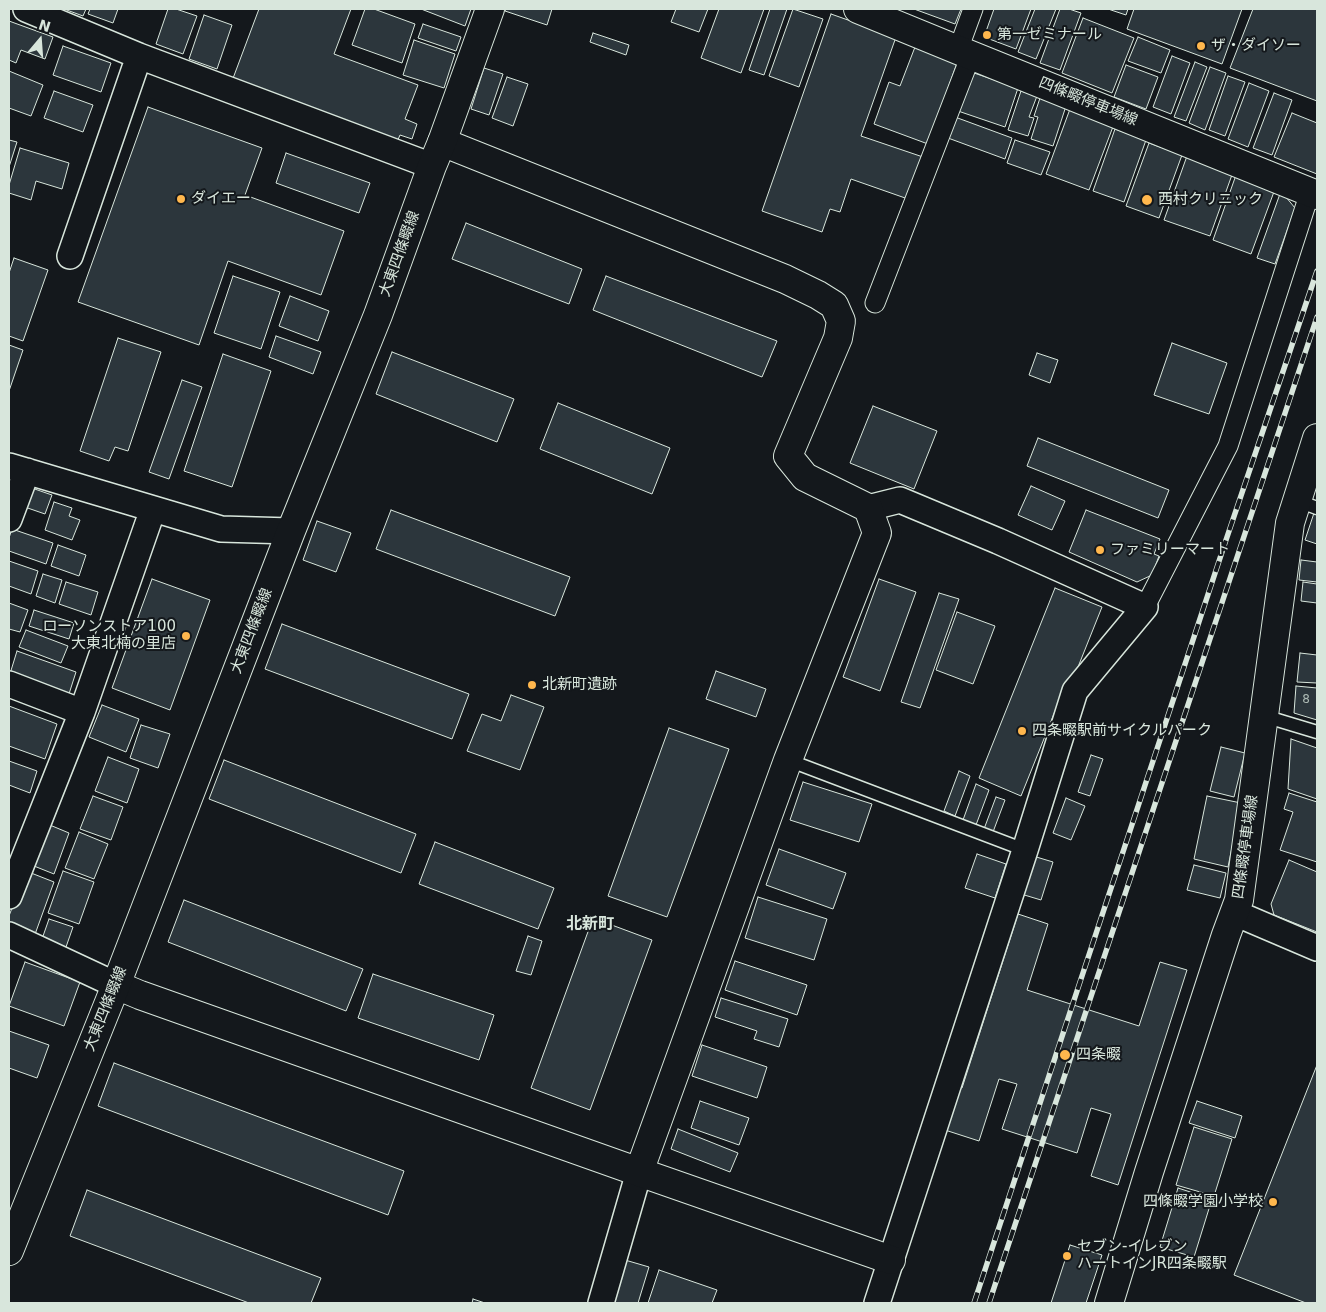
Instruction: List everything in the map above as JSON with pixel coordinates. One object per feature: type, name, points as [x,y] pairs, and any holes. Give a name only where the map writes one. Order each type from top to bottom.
[{"type":"main road","name":"大東四條畷線","points":[[9,1251],[116,985],[291,531],[378,315],[490,9]]},
{"type":"main road","name":"四條畷停車場線","points":[[858,9],[1314,194]]},
{"type":"main road","points":[[437,154],[785,279],[834,305],[841,321],[838,338],[788,456],[804,477],[868,508],[877,533],[788,760],[639,1172]]},
{"type":"main road","name":"四條畷停車場線","points":[[1109,1303],[1222,944],[1239,900],[1290,524],[1308,505],[1317,438]]},
{"type":"main road","points":[[116,985],[891,1260]]},
{"type":"street","points":[[875,304],[964,53],[973,9]]},
{"type":"street","points":[[33,10],[139,56],[437,154]]},
{"type":"street","points":[[70,256],[139,56]]},
{"type":"street","points":[[877,1303],[1075,691],[1145,607],[1228,446],[1314,194]]},
{"type":"street","points":[[9,519],[18,468],[221,528],[291,531]]},
{"type":"street","points":[[868,508],[900,500],[998,541],[1145,607]]},
{"type":"street","points":[[9,896],[82,712],[154,509]]},
{"type":"street","points":[[9,684],[82,712]]},
{"type":"street","points":[[1235,913],[1317,948]]},
{"type":"street","points":[[9,936],[116,985]]},
{"type":"street","points":[[601,1303],[639,1172]]},
{"type":"lane","points":[[1264,716],[1317,732]]},
{"type":"lane","points":[[788,760],[1025,850]]},
{"type":"building","points":[[64,9],[86,9],[83,16]]},
{"type":"building","points":[[90,9],[118,9],[113,23],[88,14]]},
{"type":"building","points":[[168,9],[176,9],[197,16],[183,54],[156,44]]},
{"type":"building","points":[[259,9],[351,9],[334,54],[418,85],[405,119],[417,124],[412,139],[400,135],[397,142],[232,81]]},
{"type":"building","points":[[365,9],[374,9],[415,24],[402,63],[352,45]]},
{"type":"building","points":[[421,9],[471,9],[465,26]]},
{"type":"building","points":[[506,9],[552,9],[547,25],[505,11]]},
{"type":"building","points":[[676,9],[708,9],[699,32],[671,22]]},
{"type":"building","points":[[719,9],[764,9],[741,73],[701,58]]},
{"type":"building","points":[[770,9],[787,9],[764,75],[749,70]]},
{"type":"building","points":[[793,9],[823,19],[799,87],[769,76]]},
{"type":"building","points":[[914,9],[961,9],[955,24]]},
{"type":"building","points":[[994,9],[1031,9],[1016,49],[984,37]]},
{"type":"building","points":[[1035,9],[1056,9],[1036,59],[1018,52]]},
{"type":"building","points":[[1060,9],[1069,9],[1081,13],[1060,70],[1040,63]]},
{"type":"building","points":[[1108,9],[1128,9],[1126,15]]},
{"type":"building","name":"ザ・ダイソー","points":[[1134,9],[1242,9],[1222,64],[1127,29]]},
{"type":"building","points":[[1253,9],[1317,9],[1317,101],[1230,68]]},
{"type":"building","points":[[831,14],[896,37],[861,136],[923,157],[908,199],[851,179],[840,212],[830,209],[822,232],[762,211]]},
{"type":"building","points":[[204,15],[232,25],[217,69],[189,59]]},
{"type":"building","points":[[1083,18],[1134,38],[1112,93],[1062,73]]},
{"type":"building","points":[[9,21],[53,37],[45,59],[21,50],[16,63],[9,60]]},
{"type":"building","points":[[423,24],[461,37],[456,51],[418,38]]},
{"type":"building","points":[[593,33],[629,45],[626,55],[590,42]]},
{"type":"building","points":[[1138,37],[1170,50],[1161,73],[1128,61]]},
{"type":"building","points":[[414,40],[455,54],[444,88],[403,75]]},
{"type":"building","points":[[63,46],[111,63],[101,92],[53,75]]},
{"type":"building","points":[[915,47],[957,63],[928,144],[874,124],[889,82],[900,86]]},
{"type":"building","points":[[1172,56],[1190,63],[1171,114],[1153,107]]},
{"type":"building","points":[[1195,62],[1207,67],[1186,121],[1174,117]]},
{"type":"building","points":[[1126,65],[1158,77],[1146,109],[1114,97]]},
{"type":"building","points":[[1210,67],[1226,73],[1205,130],[1189,123]]},
{"type":"building","points":[[484,68],[503,74],[489,115],[471,109]]},
{"type":"building","points":[[9,71],[43,85],[31,116],[9,108]]},
{"type":"building","points":[[971,72],[1018,88],[1005,127],[958,111]]},
{"type":"building","points":[[1228,76],[1245,82],[1225,136],[1209,130]]},
{"type":"building","points":[[507,77],[528,84],[513,126],[492,118]]},
{"type":"building","points":[[1249,83],[1269,91],[1248,147],[1228,139]]},
{"type":"building","points":[[54,91],[93,105],[83,132],[44,118]]},
{"type":"building","points":[[1021,91],[1037,96],[1029,117],[1034,118],[1028,136],[1008,130]]},
{"type":"building","points":[[1274,93],[1292,100],[1272,155],[1253,148]]},
{"type":"building","points":[[1040,98],[1066,106],[1053,146],[1031,139],[1038,117],[1034,116]]},
{"type":"building","points":[[148,107],[262,148],[245,195],[344,231],[321,295],[228,261],[199,345],[78,302]]},
{"type":"building","points":[[1070,109],[1114,124],[1089,190],[1046,174]]},
{"type":"building","points":[[1292,113],[1317,123],[1317,174],[1274,157]]},
{"type":"building","points":[[955,117],[1012,138],[1005,159],[948,138]]},
{"type":"building","points":[[1115,129],[1146,140],[1124,202],[1093,191]]},
{"type":"building","points":[[9,140],[17,142],[9,167]]},
{"type":"building","points":[[1015,140],[1050,152],[1041,175],[1007,163]]},
{"type":"building","points":[[1149,143],[1182,155],[1159,218],[1126,206]]},
{"type":"building","points":[[20,148],[69,163],[62,189],[36,181],[31,200],[9,193],[9,185]]},
{"type":"building","points":[[286,153],[370,183],[359,213],[276,183]]},
{"type":"building","points":[[1187,156],[1233,172],[1210,236],[1164,220]]},
{"type":"building","points":[[1236,175],[1275,189],[1251,254],[1213,240]]},
{"type":"building","points":[[1281,191],[1295,208],[1275,264],[1257,258]]},
{"type":"building","points":[[466,223],[582,269],[569,304],[452,259]]},
{"type":"building","points":[[14,258],[48,270],[23,341],[9,336],[9,273]]},
{"type":"building","points":[[233,276],[280,292],[261,349],[214,333]]},
{"type":"building","points":[[606,276],[777,341],[762,377],[593,310]]},
{"type":"building","points":[[290,296],[329,311],[318,341],[279,326]]},
{"type":"building","points":[[276,336],[321,352],[313,374],[269,357]]},
{"type":"building","points":[[118,338],[161,352],[128,451],[115,447],[109,461],[80,451]]},
{"type":"building","points":[[1172,343],[1227,363],[1209,414],[1154,395]]},
{"type":"building","points":[[9,345],[23,350],[9,391]]},
{"type":"building","points":[[392,352],[514,399],[497,442],[376,394]]},
{"type":"building","points":[[1037,353],[1058,360],[1050,383],[1029,375]]},
{"type":"building","points":[[223,354],[271,371],[232,487],[184,471]]},
{"type":"building","points":[[182,380],[202,387],[169,479],[149,472]]},
{"type":"building","points":[[558,403],[670,448],[652,494],[540,449]]},
{"type":"building","points":[[873,406],[937,431],[914,489],[850,463]]},
{"type":"building","points":[[1038,438],[1169,490],[1158,518],[1027,466]]},
{"type":"building","points":[[26,486],[52,495],[45,514],[19,505]]},
{"type":"building","points":[[1031,486],[1065,501],[1052,530],[1018,515]]},
{"type":"building","points":[[54,502],[72,508],[69,516],[80,520],[72,540],[45,530]]},
{"type":"building","points":[[391,510],[570,577],[555,616],[376,549]]},
{"type":"building","points":[[1086,510],[1160,539],[1154,554],[1159,556],[1152,575],[1137,582],[1069,552]]},
{"type":"building","points":[[1314,513],[1317,514],[1317,544],[1305,540]]},
{"type":"building","points":[[317,521],[351,533],[336,572],[303,560]]},
{"type":"building","points":[[12,529],[53,543],[46,564],[9,551],[9,538]]},
{"type":"building","points":[[58,545],[86,555],[79,576],[51,566]]},
{"type":"building","points":[[1301,560],[1317,562],[1317,582],[1299,580]]},
{"type":"building","points":[[9,561],[38,571],[31,594],[9,586]]},
{"type":"building","points":[[43,574],[62,580],[55,603],[36,596]]},
{"type":"building","points":[[152,579],[210,600],[170,710],[112,688]]},
{"type":"building","points":[[879,579],[916,592],[880,691],[843,677]]},
{"type":"building","points":[[66,582],[98,592],[91,615],[59,604]]},
{"type":"building","points":[[1303,582],[1317,584],[1317,603],[1301,601]]},
{"type":"building","name":"四条畷駅前サイクルパーク","points":[[1055,588],[1102,607],[1072,682],[1066,684],[1021,796],[979,778]]},
{"type":"building","points":[[939,593],[959,599],[920,708],[901,702]]},
{"type":"building","points":[[9,603],[28,610],[20,632],[9,629]]},
{"type":"building","points":[[34,610],[74,623],[69,639],[29,626]]},
{"type":"building","points":[[957,612],[995,626],[973,684],[936,670]]},
{"type":"building","points":[[282,624],[469,694],[452,739],[265,669]]},
{"type":"building","points":[[26,630],[68,646],[61,663],[19,647]]},
{"type":"building","points":[[17,651],[76,672],[68,697],[9,677]]},
{"type":"building","points":[[1300,653],[1317,655],[1317,683],[1297,682]]},
{"type":"building","points":[[716,671],[766,689],[756,717],[706,699]]},
{"type":"building","points":[[1296,686],[1317,688],[1317,720],[1294,713]]},
{"type":"building","points":[[511,695],[544,707],[520,770],[467,751],[482,714],[501,721]]},
{"type":"building","points":[[102,705],[139,719],[126,752],[89,737]]},
{"type":"building","points":[[9,706],[57,724],[45,759],[9,746]]},
{"type":"building","points":[[141,725],[170,734],[158,768],[130,758]]},
{"type":"building","points":[[669,728],[729,749],[667,917],[608,896]]},
{"type":"building","points":[[1291,739],[1317,748],[1317,799],[1288,789]]},
{"type":"building","points":[[1221,747],[1245,753],[1234,797],[1210,791]]},
{"type":"building","points":[[1091,755],[1103,759],[1090,796],[1078,792]]},
{"type":"building","points":[[108,757],[139,769],[127,803],[95,791]]},
{"type":"building","points":[[224,760],[416,834],[401,873],[209,799]]},
{"type":"building","points":[[9,761],[37,771],[30,793],[9,785]]},
{"type":"building","points":[[959,771],[970,776],[955,816],[944,811]]},
{"type":"building","points":[[803,782],[872,804],[859,842],[790,820]]},
{"type":"building","points":[[976,784],[989,790],[976,825],[963,820]]},
{"type":"building","points":[[1289,793],[1317,802],[1317,862],[1280,850],[1293,812],[1284,809]]},
{"type":"building","points":[[93,796],[123,807],[111,840],[80,829]]},
{"type":"building","points":[[1207,796],[1241,803],[1228,867],[1194,859]]},
{"type":"building","points":[[996,797],[1005,800],[993,832],[984,829]]},
{"type":"building","points":[[1066,798],[1085,806],[1071,840],[1053,833]]},
{"type":"building","points":[[45,823],[69,833],[54,874],[29,864]]},
{"type":"building","points":[[79,832],[108,844],[94,879],[65,868]]},
{"type":"building","points":[[435,842],[554,888],[538,929],[419,884]]},
{"type":"building","points":[[779,849],[846,873],[833,909],[766,885]]},
{"type":"building","points":[[977,854],[1006,864],[995,898],[965,888]]},
{"type":"building","points":[[1033,856],[1053,862],[1041,900],[1021,894]]},
{"type":"building","points":[[1289,860],[1317,872],[1317,932],[1274,915],[1271,904]]},
{"type":"building","points":[[1194,865],[1226,873],[1220,898],[1187,890]]},
{"type":"building","points":[[26,871],[54,882],[34,937],[9,928],[9,916]]},
{"type":"building","points":[[63,871],[94,882],[79,924],[48,913]]},
{"type":"building","points":[[758,897],[827,919],[814,960],[745,938]]},
{"type":"building","points":[[184,900],[363,969],[346,1011],[168,942]]},
{"type":"building","points":[[1018,914],[1048,924],[1027,990],[1139,1026],[1160,962],[1187,970],[1118,1185],[1091,1176],[1111,1114],[1091,1108],[1077,1153],[1002,1129],[1017,1084],[999,1079],[979,1141],[945,1130],[959,1087],[962,1088]]},
{"type":"building","points":[[593,918],[652,940],[590,1110],[531,1088]]},
{"type":"building","points":[[49,919],[73,927],[66,947],[42,939]]},
{"type":"building","points":[[528,936],[542,941],[531,975],[516,971]]},
{"type":"building","points":[[735,961],[807,985],[797,1015],[725,990]]},
{"type":"building","points":[[25,962],[80,982],[64,1026],[9,1006]]},
{"type":"building","points":[[373,974],[494,1015],[479,1060],[358,1018]]},
{"type":"building","points":[[721,998],[788,1019],[779,1047],[754,1039],[757,1031],[715,1017]]},
{"type":"building","points":[[9,1031],[49,1045],[37,1078],[9,1068]]},
{"type":"building","points":[[702,1045],[767,1067],[757,1098],[692,1076]]},
{"type":"building","points":[[114,1063],[404,1171],[388,1215],[98,1106]]},
{"type":"building","name":"四條畷学園小学校","points":[[1317,1065],[1317,1303],[1306,1303],[1234,1275]]},
{"type":"building","points":[[700,1101],[749,1118],[739,1145],[691,1128]]},
{"type":"building","points":[[1197,1101],[1242,1116],[1235,1138],[1189,1123]]},
{"type":"building","points":[[1194,1127],[1232,1139],[1214,1196],[1176,1185]]},
{"type":"building","points":[[678,1129],[738,1153],[730,1172],[671,1149]]},
{"type":"building","points":[[1178,1188],[1212,1199],[1194,1257],[1160,1247]]},
{"type":"building","points":[[87,1190],[321,1278],[311,1303],[249,1303],[70,1236]]},
{"type":"building","points":[[1070,1245],[1102,1255],[1086,1303],[1051,1303]]},
{"type":"building","points":[[625,1260],[649,1267],[638,1303],[612,1303]]},
{"type":"building","points":[[659,1270],[717,1290],[712,1303],[648,1303]]},
{"type":"building","points":[[473,1299],[485,1303],[472,1303]]},
{"type":"railway","points":[[974,1303],[1225,543],[1317,271]]},
{"type":"railway","points":[[989,1303],[1317,317]]},
{"type":"place","name":"第一ゼミナール","points":[[987,35]]},
{"type":"place","name":"ザ・ダイソー","points":[[1201,46]]},
{"type":"place","name":"ダイエー","points":[[181,199]]},
{"type":"place","name":"西村クリニック","points":[[1147,200]]},
{"type":"place","name":"ファミリーマート","points":[[1100,550]]},
{"type":"place","name":"ローソンストア100 大東北楠の里店","points":[[186,636]]},
{"type":"place","name":"北新町遺跡","points":[[532,685]]},
{"type":"place","name":"四条畷駅前サイクルパーク","points":[[1022,731]]},
{"type":"place","name":"四条畷","points":[[1065,1055]]},
{"type":"place","name":"四條畷学園小学校","points":[[1273,1202]]},
{"type":"place","name":"セブン-イレブン ハートインJR四条畷駅","points":[[1067,1256]]},
{"type":"district","name":"北新町","points":[[590,925]]}]
